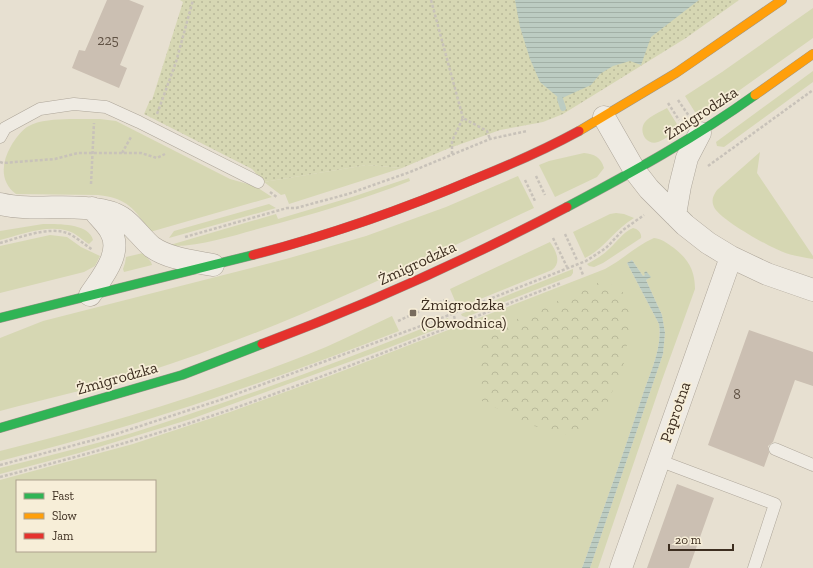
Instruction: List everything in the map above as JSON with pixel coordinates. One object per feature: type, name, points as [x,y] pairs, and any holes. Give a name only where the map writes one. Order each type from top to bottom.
[{"type":"main road","points":[[0,318],[283,247],[350,227],[428,199],[527,157],[604,117],[671,76],[782,0]]},
{"type":"main road","name":"Żmigrodzka","points":[[0,428],[182,375],[326,320],[434,272],[595,193],[635,171],[695,125],[739,107],[813,54]]},
{"type":"street","points":[[604,117],[635,171],[649,189],[685,225],[708,244],[731,257],[767,274],[813,290]]},
{"type":"street","points":[[675,215],[680,186],[695,125]]},
{"type":"street","points":[[0,204],[34,207],[92,208],[116,214],[132,227],[152,247],[163,253],[213,265]]},
{"type":"street","points":[[90,295],[109,264],[116,246],[110,230],[92,208]]},
{"type":"street","name":"Paprotna","points":[[621,568],[731,257]]},
{"type":"lane","points":[[0,137],[5,128],[40,109],[74,104],[106,107],[258,182]]},
{"type":"lane","points":[[775,449],[813,465]]},
{"type":"lane","points":[[658,460],[775,504],[754,568]]},
{"type":"path","points":[[151,128],[176,62],[193,0]]},
{"type":"path","points":[[431,0],[463,118],[452,140],[452,154]]},
{"type":"path","points":[[704,170],[813,90]]},
{"type":"path","points":[[678,100],[695,125]]},
{"type":"path","points":[[669,105],[680,123]]},
{"type":"path","points":[[91,184],[94,106]]},
{"type":"path","points":[[463,118],[487,132],[490,139]]},
{"type":"path","points":[[152,247],[287,208],[296,208],[348,194],[410,172],[490,139],[530,131]]},
{"type":"path","points":[[0,162],[55,159],[78,153],[141,153],[157,158],[173,149],[177,141]]},
{"type":"path","points":[[535,175],[546,196]]},
{"type":"path","points":[[522,176],[535,202]]},
{"type":"path","points":[[0,465],[116,434],[220,400],[419,326],[567,267],[586,261],[606,248],[623,230],[641,216]]},
{"type":"path","points":[[0,243],[37,233],[61,232],[68,233],[95,251],[113,254]]},
{"type":"path","points":[[565,234],[577,260]]},
{"type":"path","points":[[554,240],[567,267]]},
{"type":"path","points":[[580,267],[583,275]]},
{"type":"path","points":[[0,477],[133,441],[229,410],[562,283]]},
{"type":"path","points":[[398,321],[447,299],[452,310]]},
{"type":"path","points":[[454,316],[456,324]]},
{"type":"green space","points":[[180,0],[739,0],[686,38],[563,114],[543,122],[500,130],[447,149],[402,168],[367,165],[264,182],[252,169],[144,114],[150,100],[152,100],[183,2]]},
{"type":"green space","points":[[813,8],[813,38],[723,102],[698,117],[685,96]]},
{"type":"green space","points":[[813,71],[813,82],[724,147],[717,146],[716,142]]},
{"type":"green space","points":[[667,108],[680,129],[661,141],[654,143],[650,142],[644,137],[642,129],[645,122],[655,114]]},
{"type":"green space","points":[[100,119],[116,121],[230,179],[255,186],[272,197],[150,232],[135,211],[123,202],[116,199],[98,195],[16,194],[7,184],[4,165],[8,152],[16,138],[32,124],[48,120]]},
{"type":"green space","points":[[760,152],[757,173],[813,256],[813,259],[786,253],[767,245],[734,225],[714,207],[713,198],[717,190]]},
{"type":"green space","points":[[584,153],[597,157],[603,164],[604,168],[597,177],[555,197],[539,165],[549,161]]},
{"type":"green space","points":[[367,165],[402,168],[289,204],[285,194],[281,195],[264,182]]},
{"type":"green space","points":[[518,176],[534,208],[342,297],[243,338],[143,373],[0,411],[0,338],[43,321],[286,259],[366,236],[446,207]]},
{"type":"green space","points":[[409,178],[410,181],[392,188],[298,218],[207,242],[175,246],[170,245],[276,214],[278,219]]},
{"type":"green space","points":[[269,204],[276,208],[169,238],[174,231]]},
{"type":"green space","points":[[616,213],[634,218],[598,250],[585,258],[573,232],[610,214]]},
{"type":"green space","points":[[43,224],[79,227],[90,234],[93,240],[89,244],[71,232],[60,229],[43,229],[0,240],[0,231]]},
{"type":"green space","points":[[633,228],[641,234],[641,238],[603,263],[594,267],[587,264],[604,253],[623,235]]},
{"type":"green space","points":[[50,235],[67,237],[81,247],[100,256],[95,266],[84,272],[0,293],[0,246]]},
{"type":"green space","points":[[654,238],[667,243],[687,261],[694,276],[695,289],[662,380],[598,568],[590,568],[663,354],[665,333],[662,315],[646,280],[650,277],[645,275],[643,276],[632,260],[627,263],[659,324],[659,342],[652,371],[582,568],[0,568],[0,480],[133,444],[230,412],[332,375],[605,269]]},
{"type":"green space","points":[[550,242],[557,256],[557,264],[552,270],[458,308],[450,289]]},
{"type":"green space","points":[[143,253],[152,265],[124,272],[123,269],[126,257]]},
{"type":"green space","points":[[573,269],[571,276],[466,317],[462,316],[461,314]]},
{"type":"green space","points":[[604,280],[624,293],[631,319],[624,363],[603,414],[576,437],[534,426],[482,401],[480,336]]},
{"type":"green space","points":[[392,316],[399,331],[350,350],[251,386],[101,434],[0,461],[0,451],[124,418],[206,392],[326,347]]},
{"type":"green space","points":[[448,318],[449,321],[445,326],[191,419],[79,453],[0,474],[0,468],[132,433],[211,407],[370,349]]},
{"type":"shaded area","points":[[515,0],[699,0],[651,37],[641,65],[630,61],[613,66],[600,74],[591,85],[560,99],[540,82],[530,59],[520,27]]},
{"type":"shaded area","points":[[632,260],[643,276],[645,275],[644,273],[646,271],[651,277],[646,280],[662,315],[665,333],[663,354],[590,568],[582,568],[652,371],[659,342],[659,324],[627,263]]},
{"type":"building","points":[[107,0],[129,0],[144,6],[120,65],[127,68],[119,88],[72,68],[79,50],[85,51]]},
{"type":"building","points":[[749,330],[813,352],[813,386],[795,380],[773,442],[768,446],[769,453],[764,467],[708,445]]},
{"type":"building","points":[[677,484],[714,498],[689,568],[647,568]]},
{"type":"waterway","points":[[560,99],[563,108]]},
{"type":"traffic: fast","points":[[567,207],[639,168],[709,126],[755,95]]},
{"type":"traffic: fast","points":[[0,318],[253,255]]},
{"type":"traffic: fast","points":[[0,428],[182,375],[262,344]]},
{"type":"traffic: slow","points":[[579,131],[676,73],[782,0]]},
{"type":"traffic: slow","points":[[755,95],[813,54]]},
{"type":"traffic: jam","points":[[253,255],[366,221],[422,200],[516,162],[579,131]]},
{"type":"traffic: jam","points":[[262,344],[378,297],[454,263],[567,207]]},
{"type":"place","name":"Żmigrodzka (Obwodnica)","points":[[413,313]]}]
